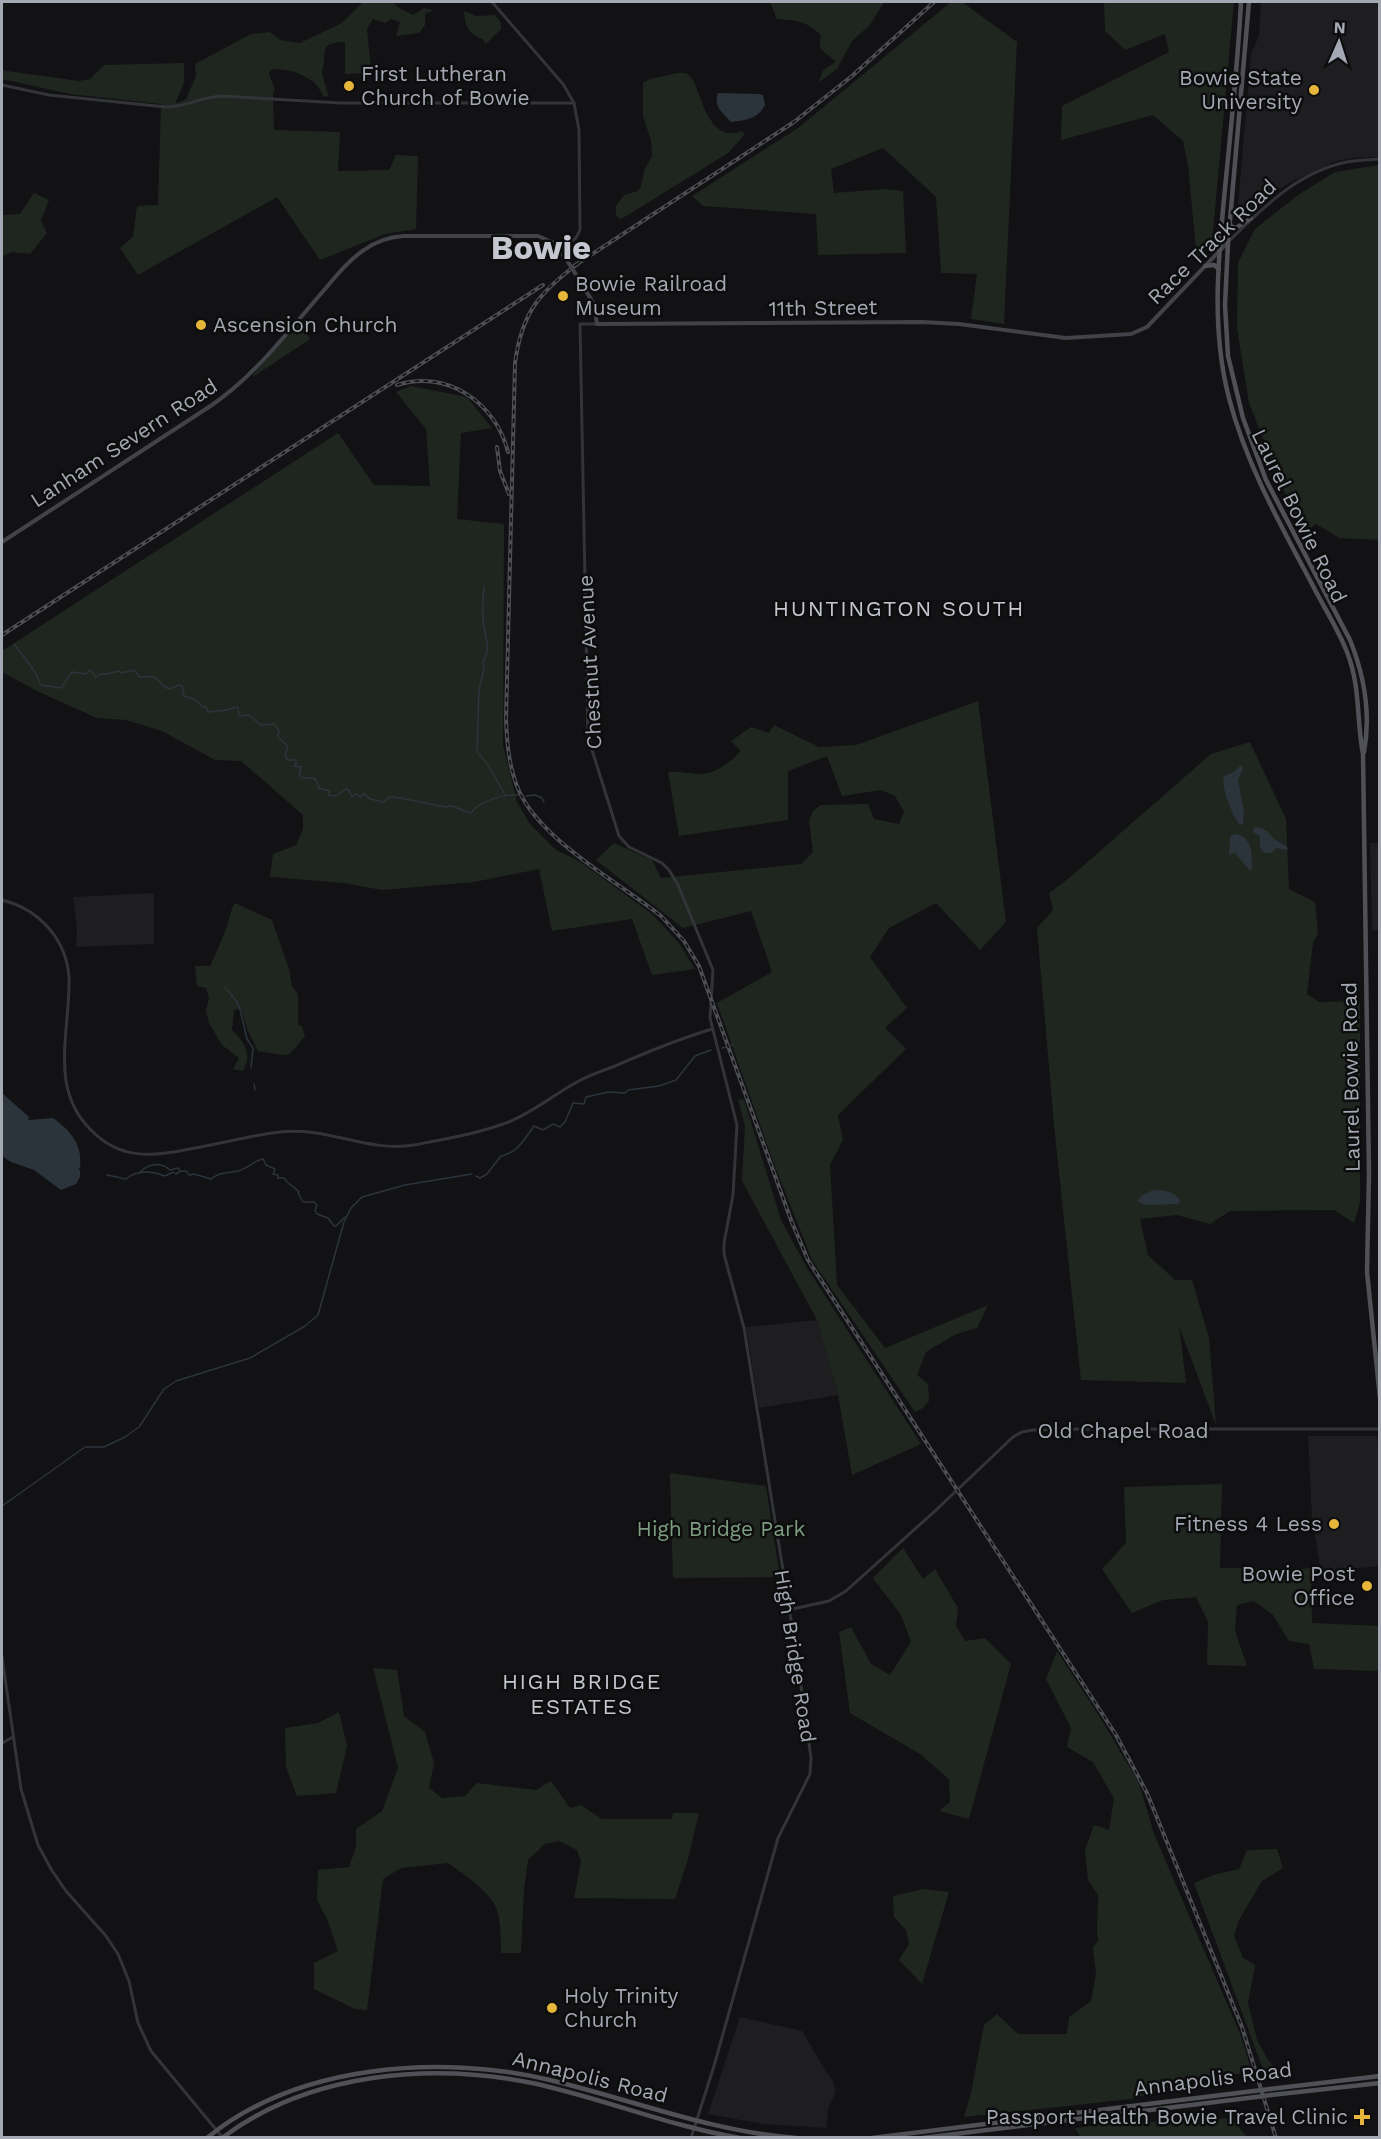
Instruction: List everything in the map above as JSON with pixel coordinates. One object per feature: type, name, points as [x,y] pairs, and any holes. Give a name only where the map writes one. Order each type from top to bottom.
[{"type":"main road","name":"Laurel Bowie Road","points":[[1241,2],[1220,250],[1218,326],[1220,351],[1236,421],[1261,485],[1346,650],[1358,691],[1363,754],[1369,1158],[1367,1272],[1380,1398]]},
{"type":"main road","name":"Laurel Bowie Road","points":[[1249,2],[1228,243],[1226,324],[1231,371],[1251,443],[1266,480],[1350,640],[1356,657],[1364,691],[1366,714],[1367,738],[1363,754]]},
{"type":"main road","points":[[1229,223],[1236,228],[1251,218]]},
{"type":"main road","name":"Lanham Severn Road","points":[[2,542],[233,389],[279,342],[351,260],[375,243],[402,236],[534,235],[545,237],[560,249]]},
{"type":"main road","name":"Race Track Road","points":[[1066,338],[1122,335],[1142,330],[1228,243]]},
{"type":"main road","points":[[560,249],[594,304],[597,324]]},
{"type":"main road","points":[[1205,266],[1214,265],[1219,269]]},
{"type":"main road","name":"11th Street","points":[[597,324],[922,322],[959,324],[1066,338]]},
{"type":"main road","name":"Annapolis Road","points":[[207,2138],[216,2130],[255,2108],[298,2089],[351,2075],[402,2068],[431,2068],[488,2070],[534,2077],[696,2122],[752,2133],[798,2138]]},
{"type":"main road","name":"Annapolis Road","points":[[223,2137],[257,2115],[321,2090],[387,2076],[445,2074],[533,2083],[694,2128],[740,2138]]},
{"type":"main road","name":"Annapolis Road","points":[[922,2138],[1380,2076]]},
{"type":"main road","name":"Annapolis Road","points":[[1271,2092],[1380,2083]]},
{"type":"main road","name":"Annapolis Road","points":[[872,2138],[932,2129],[1255,2094]]},
{"type":"street","points":[[492,2],[563,84],[574,103],[579,130],[579,232],[575,239],[560,249]]},
{"type":"street","points":[[2,85],[49,95],[162,107],[177,107],[207,97],[222,96],[340,103],[574,103]]},
{"type":"street","name":"Race Track Road","points":[[1228,243],[1270,201],[1296,183],[1344,163],[1380,159]]},
{"type":"street","name":"11th Street","points":[[580,324],[597,324]]},
{"type":"street","name":"Chestnut Avenue","points":[[580,324],[589,741],[613,823],[619,836],[629,847],[665,865],[678,885],[713,970],[710,1006],[712,1029]]},
{"type":"street","points":[[2,900],[29,910],[46,925],[59,942],[69,977],[65,1073],[69,1095],[77,1112],[91,1131],[111,1145],[133,1154],[162,1155],[266,1134],[294,1131],[310,1132],[380,1147],[401,1147],[434,1141],[514,1120],[586,1077],[674,1041],[712,1029]]},
{"type":"street","name":"High Bridge Road","points":[[691,2138],[714,2066],[778,1838],[811,1771],[804,1706],[742,1317],[724,1254],[734,1186],[737,1125],[712,1029]]},
{"type":"street","name":"Old Chapel Road","points":[[788,1610],[829,1601],[846,1591],[938,1509],[1005,1444],[1022,1432],[1084,1429],[1380,1430]]},
{"type":"street","points":[[2,1657],[21,1789],[42,1853],[67,1893],[106,1936],[118,1954],[126,1974],[138,2023],[151,2051],[223,2137]]},
{"type":"street","points":[[2,1743],[14,1737]]},
{"type":"street","points":[[930,2137],[932,2129]]},
{"type":"shaded area","name":"Bowie State University","points":[[1261,2],[1379,2],[1379,157],[1351,158],[1334,162],[1287,184],[1273,194],[1270,192],[1243,220],[1237,217],[1251,54],[1259,36]]},
{"type":"shaded area","points":[[718,93],[763,95],[765,105],[758,114],[746,120],[731,122],[718,106]]},
{"type":"shaded area","points":[[1241,765],[1243,769],[1238,780],[1244,811],[1243,824],[1240,825],[1228,801],[1223,781],[1224,776],[1234,772]]},
{"type":"shaded area","points":[[1257,827],[1267,831],[1288,850],[1276,848],[1271,853],[1264,853],[1260,847],[1260,836],[1253,832]]},
{"type":"shaded area","points":[[1234,834],[1245,838],[1248,842],[1252,858],[1250,871],[1235,853],[1229,855],[1230,837]]},
{"type":"shaded area","points":[[1370,843],[1379,843],[1379,930],[1372,930]]},
{"type":"shaded area","points":[[154,893],[154,944],[76,947],[77,927],[73,897]]},
{"type":"shaded area","points":[[2,1093],[29,1117],[28,1120],[53,1118],[70,1133],[80,1152],[80,1168],[78,1169],[80,1177],[76,1184],[61,1190],[34,1170],[11,1162],[2,1156]]},
{"type":"shaded area","points":[[1153,1190],[1173,1193],[1180,1202],[1145,1205],[1137,1201]]},
{"type":"shaded area","points":[[817,1320],[838,1395],[759,1408],[746,1327]]},
{"type":"shaded area","points":[[1308,1436],[1377,1436],[1380,1460],[1379,1566],[1321,1572],[1312,1518]]},
{"type":"shaded area","points":[[740,2017],[802,2031],[833,2081],[836,2091],[829,2106],[826,2128],[763,2124],[708,2114]]},
{"type":"green space","points":[[392,2],[413,15],[424,8],[434,10],[425,14],[425,25],[419,33],[396,36],[400,22],[391,19],[385,23],[373,19],[367,29],[372,73],[345,74],[345,42],[330,44],[325,51],[322,73],[328,96],[324,97],[314,82],[298,73],[282,69],[271,70],[269,73],[275,91],[273,94],[274,130],[340,132],[338,171],[389,170],[396,155],[418,156],[416,229],[385,234],[320,260],[277,197],[138,275],[120,248],[133,237],[137,206],[158,205],[161,104],[70,94],[2,79],[2,59],[3,70],[79,81],[90,79],[104,65],[184,63],[184,83],[175,104],[186,99],[196,76],[195,64],[251,34],[270,32],[280,40],[300,43],[342,23],[362,3]]},
{"type":"green space","points":[[770,2],[884,2],[870,25],[852,41],[837,69],[819,82],[823,70],[836,62],[821,49],[821,35],[801,22],[777,19]]},
{"type":"green space","points":[[951,2],[962,2],[1017,42],[1004,324],[971,319],[977,274],[941,273],[936,197],[883,148],[831,169],[834,193],[885,189],[903,191],[906,253],[818,255],[816,214],[703,206],[692,196],[798,128]]},
{"type":"green space","points":[[1104,2],[1234,2],[1212,242],[1197,259],[1188,165],[1183,141],[1153,115],[1061,140],[1062,106],[1169,52],[1165,34],[1125,50],[1105,31]]},
{"type":"green space","points":[[464,11],[476,16],[495,15],[501,23],[501,29],[486,44],[469,29]]},
{"type":"green space","points":[[686,73],[692,79],[705,111],[716,127],[723,132],[742,131],[745,134],[728,153],[619,219],[616,215],[616,206],[624,195],[638,191],[641,187],[644,171],[652,156],[651,140],[643,116],[643,83],[650,79]]},
{"type":"green space","points":[[1379,165],[1379,540],[1339,538],[1316,524],[1304,533],[1285,493],[1249,403],[1237,328],[1238,263],[1255,229],[1298,195],[1335,172]]},
{"type":"green space","points":[[34,193],[49,200],[41,221],[47,233],[30,254],[12,252],[2,256],[2,215],[20,214]]},
{"type":"green space","points":[[300,321],[310,339],[253,377],[253,375]]},
{"type":"green space","points":[[411,386],[467,397],[492,428],[461,433],[457,519],[504,524],[503,745],[517,802],[530,824],[556,850],[579,861],[652,914],[679,943],[695,969],[652,975],[632,919],[552,931],[539,869],[474,882],[382,890],[344,883],[270,877],[273,854],[296,845],[303,829],[303,815],[241,761],[215,760],[162,731],[126,720],[97,718],[39,692],[2,672],[2,651],[338,433],[374,485],[430,486],[426,429],[396,392]]},
{"type":"green space","points":[[978,701],[1006,922],[980,950],[936,903],[889,928],[870,957],[907,1008],[885,1028],[906,1049],[838,1115],[843,1140],[830,1165],[837,1285],[885,1348],[988,1305],[977,1328],[956,1334],[926,1352],[917,1375],[928,1384],[929,1401],[915,1412],[812,1260],[774,1164],[717,1003],[772,972],[751,911],[683,928],[596,860],[614,843],[652,860],[661,878],[801,864],[813,852],[809,821],[813,811],[821,805],[868,804],[874,819],[899,824],[904,812],[895,796],[881,790],[842,796],[827,756],[788,771],[788,820],[679,836],[668,772],[703,774],[719,768],[741,751],[731,741],[751,727],[769,733],[774,725],[819,747],[856,745]]},
{"type":"green space","points":[[1250,742],[1286,819],[1289,889],[1315,902],[1318,933],[1313,943],[1307,994],[1319,1002],[1360,1001],[1360,1202],[1354,1223],[1334,1210],[1230,1211],[1210,1224],[1177,1215],[1140,1219],[1148,1255],[1175,1280],[1192,1280],[1209,1338],[1216,1425],[1179,1326],[1186,1383],[1081,1380],[1054,1125],[1037,928],[1053,910],[1049,893],[1211,754]]},
{"type":"green space","points":[[235,903],[272,920],[289,969],[292,986],[298,994],[298,1025],[302,1026],[305,1036],[290,1054],[258,1051],[247,1029],[241,1009],[234,1010],[232,1030],[240,1039],[247,1054],[243,1071],[233,1069],[239,1058],[222,1045],[209,1023],[206,1011],[209,997],[206,988],[197,986],[195,966],[210,966]]},
{"type":"green space","points":[[744,1099],[781,1220],[807,1268],[921,1444],[852,1475],[838,1395],[817,1320],[742,1181],[745,1126],[738,1100]]},
{"type":"green space","name":"High Bridge Park","points":[[670,1473],[766,1486],[780,1577],[673,1578]]},
{"type":"green space","points":[[1222,1484],[1220,1568],[1304,1569],[1311,1567],[1312,1623],[1379,1626],[1379,1671],[1314,1669],[1309,1644],[1289,1641],[1273,1615],[1254,1601],[1237,1605],[1235,1631],[1247,1666],[1207,1665],[1208,1622],[1196,1597],[1163,1600],[1132,1613],[1102,1569],[1126,1543],[1124,1487]]},
{"type":"green space","points":[[903,1548],[923,1579],[935,1569],[958,1608],[956,1626],[965,1641],[985,1638],[1011,1664],[969,1819],[939,1811],[950,1802],[949,1779],[920,1754],[850,1713],[839,1632],[851,1627],[871,1664],[890,1675],[911,1642],[901,1615],[873,1578]]},
{"type":"green space","points":[[1057,1651],[1139,1783],[1154,1834],[1241,2036],[1252,2072],[1197,2079],[1131,2099],[964,2117],[984,2025],[997,2014],[1018,2034],[1067,2034],[1069,2017],[1091,2001],[1096,1974],[1093,1948],[1099,1939],[1097,1935],[1098,1895],[1088,1880],[1085,1850],[1094,1825],[1109,1830],[1114,1798],[1093,1762],[1067,1747],[1071,1728],[1046,1679]]},
{"type":"green space","points":[[373,1668],[397,1670],[404,1716],[425,1732],[434,1763],[429,1788],[442,1798],[465,1796],[477,1783],[536,1790],[551,1781],[570,1808],[581,1805],[602,1819],[672,1819],[673,1813],[699,1813],[675,1899],[574,1898],[581,1861],[577,1850],[559,1841],[545,1844],[528,1860],[524,1889],[521,1953],[501,1953],[497,1910],[489,1896],[475,1883],[448,1863],[401,1868],[383,1879],[367,2010],[355,2009],[314,1989],[314,1963],[338,1951],[327,1919],[317,1900],[318,1870],[349,1867],[356,1847],[356,1829],[382,1811],[398,1768]]},
{"type":"green space","points":[[339,1712],[347,1746],[336,1793],[297,1796],[286,1767],[285,1728],[318,1723]]},
{"type":"green space","points":[[1277,1849],[1283,1868],[1262,1881],[1239,1920],[1234,1936],[1243,1958],[1255,1965],[1248,2003],[1257,2040],[1269,2061],[1286,2079],[1267,2080],[1194,1883],[1213,1875],[1239,1869],[1247,1850]]},
{"type":"green space","points":[[923,1889],[949,1892],[922,1984],[899,1960],[909,1944],[906,1930],[894,1917],[893,1896]]},
{"type":"green space","points":[[1231,2118],[1247,2137],[1081,2137],[1075,2128],[1105,2124]]},
{"type":"waterway","points":[[484,586],[483,616],[487,652],[483,662],[484,668],[479,690],[477,752],[489,766],[505,795]]},
{"type":"waterway","points":[[14,644],[35,672],[41,685],[61,688],[72,672],[85,674],[90,670],[96,677],[100,674],[134,670],[140,677],[156,678],[169,689],[182,686],[184,696],[206,707],[208,712],[235,707],[238,708],[239,716],[249,715],[261,725],[274,724],[279,731],[278,737],[288,746],[285,755],[288,760],[296,760],[294,766],[301,767],[299,774],[302,778],[314,778],[318,788],[330,791],[328,795],[336,796],[346,789],[352,797],[355,794],[361,797],[364,793],[370,799],[384,802],[389,797],[395,797],[445,807],[452,806],[471,813],[492,799],[518,795]]},
{"type":"waterway","points":[[526,796],[535,795],[542,798],[544,802]]},
{"type":"waterway","points":[[225,987],[237,1002],[247,1039],[253,1048],[251,1068]]},
{"type":"waterway","points":[[722,1048],[727,1047]]},
{"type":"waterway","points":[[476,1176],[480,1178],[487,1174],[501,1156],[512,1152],[534,1126],[543,1130],[553,1124],[560,1127],[565,1122],[573,1103],[584,1104],[586,1097],[608,1092],[625,1093],[628,1090],[659,1086],[676,1080],[695,1056],[711,1050]]},
{"type":"waterway","points":[[254,1084],[255,1090]]},
{"type":"waterway","points":[[107,1175],[126,1179],[140,1172],[165,1176],[173,1172],[176,1174],[186,1171],[189,1175],[194,1174],[211,1179],[220,1174],[241,1170],[263,1159],[266,1165],[275,1169],[273,1174],[278,1175],[278,1178],[284,1178],[299,1192],[303,1202],[314,1202],[317,1205],[315,1210],[317,1214],[328,1218],[334,1226],[345,1217]]},
{"type":"waterway","points":[[139,1173],[146,1167],[154,1165],[162,1165],[170,1170],[178,1168],[180,1170]]},
{"type":"waterway","points":[[2,1506],[85,1447],[104,1447],[139,1427],[164,1389],[176,1381],[250,1358],[305,1326],[318,1315],[344,1222],[351,1208],[362,1197],[405,1185],[472,1174]]},
{"type":"railway","points":[[574,266],[794,122],[852,76],[934,2]]},
{"type":"railway","points":[[580,262],[554,283],[535,304],[522,330],[515,363],[506,719],[509,756],[519,791],[544,826],[562,843],[661,916],[684,941],[699,966],[791,1220],[808,1260],[1116,1735],[1147,1793],[1242,2027],[1276,2138]]},
{"type":"railway","points":[[2,635],[543,285]]},
{"type":"railway","points":[[397,385],[416,381],[434,382],[451,386],[467,394],[493,419],[502,434],[508,452]]},
{"type":"railway","points":[[497,447],[500,471],[509,494]]},
{"type":"place","name":"First Lutheran Church of Bowie","points":[[349,86]]},
{"type":"place","name":"Bowie State University","points":[[1314,90]]},
{"type":"place","name":"Bowie Railroad Museum","points":[[563,296]]},
{"type":"place","name":"Ascension Church","points":[[201,325]]},
{"type":"place","name":"Fitness 4 Less","points":[[1334,1524]]},
{"type":"place","name":"Bowie Post Office","points":[[1367,1586]]},
{"type":"place","name":"Holy Trinity Church","points":[[552,2008]]},
{"type":"place","name":"Passport Health Bowie Travel Clinic","points":[[1362,2117]]},
{"type":"district","name":"Bowie","points":[[541,247]]},
{"type":"district","name":"HUNTINGTON SOUTH","points":[[899,608]]},
{"type":"district","name":"HIGH BRIDGE ESTATES","points":[[582,1694]]}]
